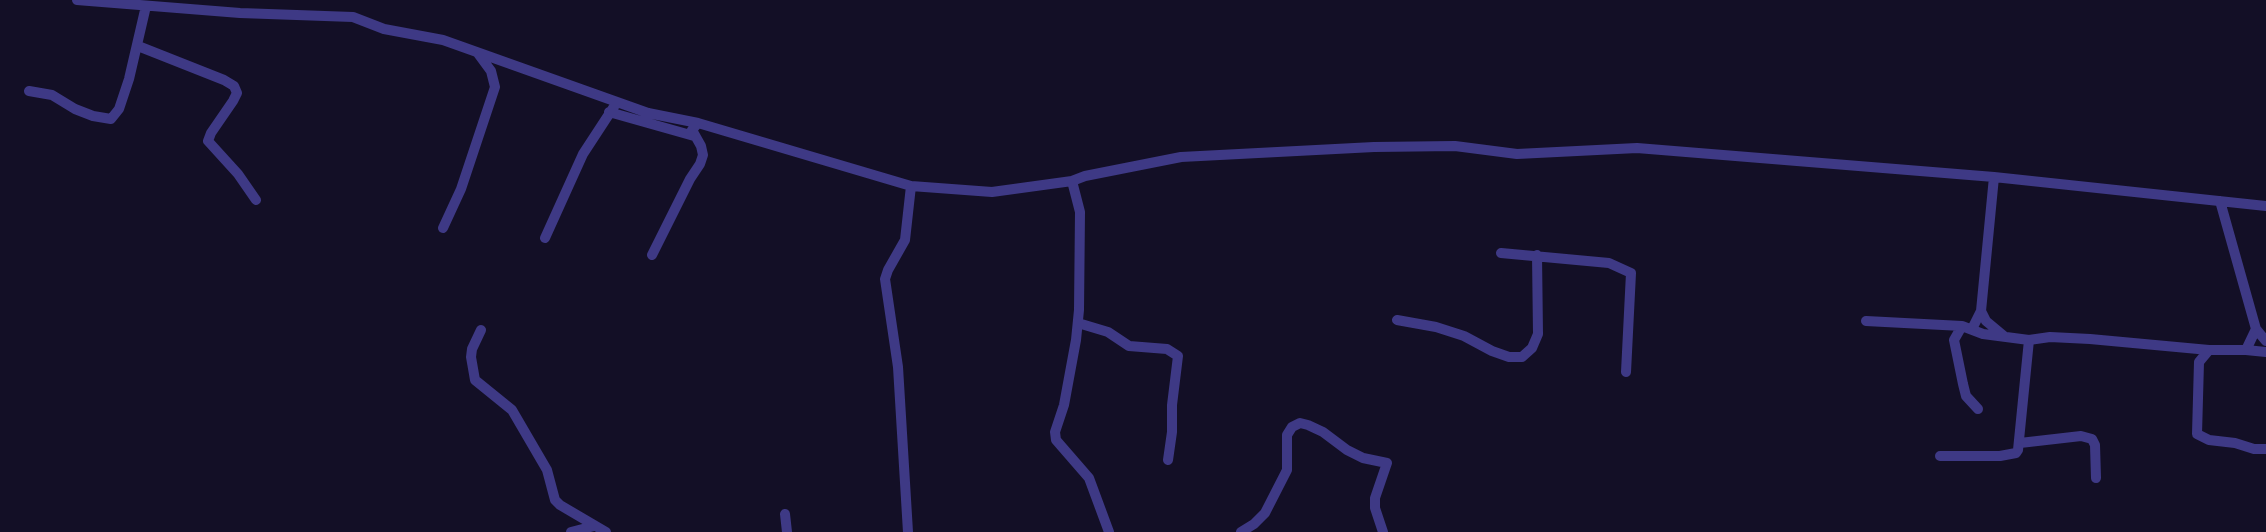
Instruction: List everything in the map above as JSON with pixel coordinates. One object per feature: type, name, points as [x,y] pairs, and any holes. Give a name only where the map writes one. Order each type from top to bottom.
[{"type":"street","points":[[77,0],[146,6],[352,18],[384,29],[443,40],[648,113],[698,123],[911,186],[992,192],[1072,181],[1099,173],[1181,157],[1374,147],[1444,146],[1517,154],[1637,148],[1994,177],[2266,206]]},
{"type":"street","points":[[29,91],[52,96],[75,109],[93,116],[111,119],[115,116],[121,101],[138,46],[146,6]]},
{"type":"street","points":[[138,46],[224,80],[234,86],[236,93],[234,101],[211,133],[208,141],[238,174],[256,200]]},
{"type":"street","points":[[443,228],[461,189],[495,87],[491,71],[477,52]]},
{"type":"street","points":[[546,238],[575,170],[609,112],[617,102]]},
{"type":"street","points":[[609,112],[694,136]]},
{"type":"street","points":[[652,255],[690,179],[700,164],[703,155],[701,146],[692,130],[698,123]]},
{"type":"street","points":[[1972,329],[1981,311],[1994,177]]},
{"type":"street","points":[[1072,181],[1080,212],[1078,323],[1064,405],[1054,432],[1056,440],[1089,478],[1109,532]]},
{"type":"street","points":[[908,532],[898,368],[885,279],[888,270],[905,240],[911,186]]},
{"type":"street","points":[[2220,201],[2256,329],[2266,341]]},
{"type":"street","points":[[1501,253],[1537,255],[1609,263],[1631,273],[1626,372]]},
{"type":"street","points":[[1397,320],[1436,327],[1464,336],[1492,351],[1509,357],[1522,357],[1532,348],[1538,334],[1537,255]]},
{"type":"street","points":[[1981,311],[1986,321],[2004,336]]},
{"type":"street","points":[[1866,321],[1962,326],[1983,334],[2029,340],[2050,337],[2090,339],[2209,350],[2246,350],[2266,352]]},
{"type":"street","points":[[1078,323],[1108,332],[1129,346],[1167,349],[1178,356],[1172,405],[1172,432],[1168,460]]},
{"type":"street","points":[[1962,326],[1954,340],[1966,396],[1978,409]]},
{"type":"street","points":[[2246,350],[2256,329]]},
{"type":"street","points":[[481,330],[472,349],[471,357],[475,380],[512,410],[547,470],[555,500],[560,505],[606,532]]},
{"type":"street","points":[[1940,456],[2000,456],[2016,453],[2020,443],[2029,340]]},
{"type":"street","points":[[2187,348],[2199,362]]},
{"type":"street","points":[[2209,350],[2199,362],[2197,434],[2209,440],[2236,443],[2254,449],[2266,449]]},
{"type":"street","points":[[1241,532],[1254,524],[1265,513],[1287,470],[1287,435],[1292,426],[1300,423],[1323,432],[1347,450],[1363,458],[1387,464],[1375,498],[1375,508],[1383,532]]},
{"type":"street","points":[[2020,443],[2054,438],[2087,437],[2092,439],[2095,445],[2096,478]]},
{"type":"street","points":[[785,514],[787,532]]},
{"type":"street","points":[[572,532],[594,526]]}]
